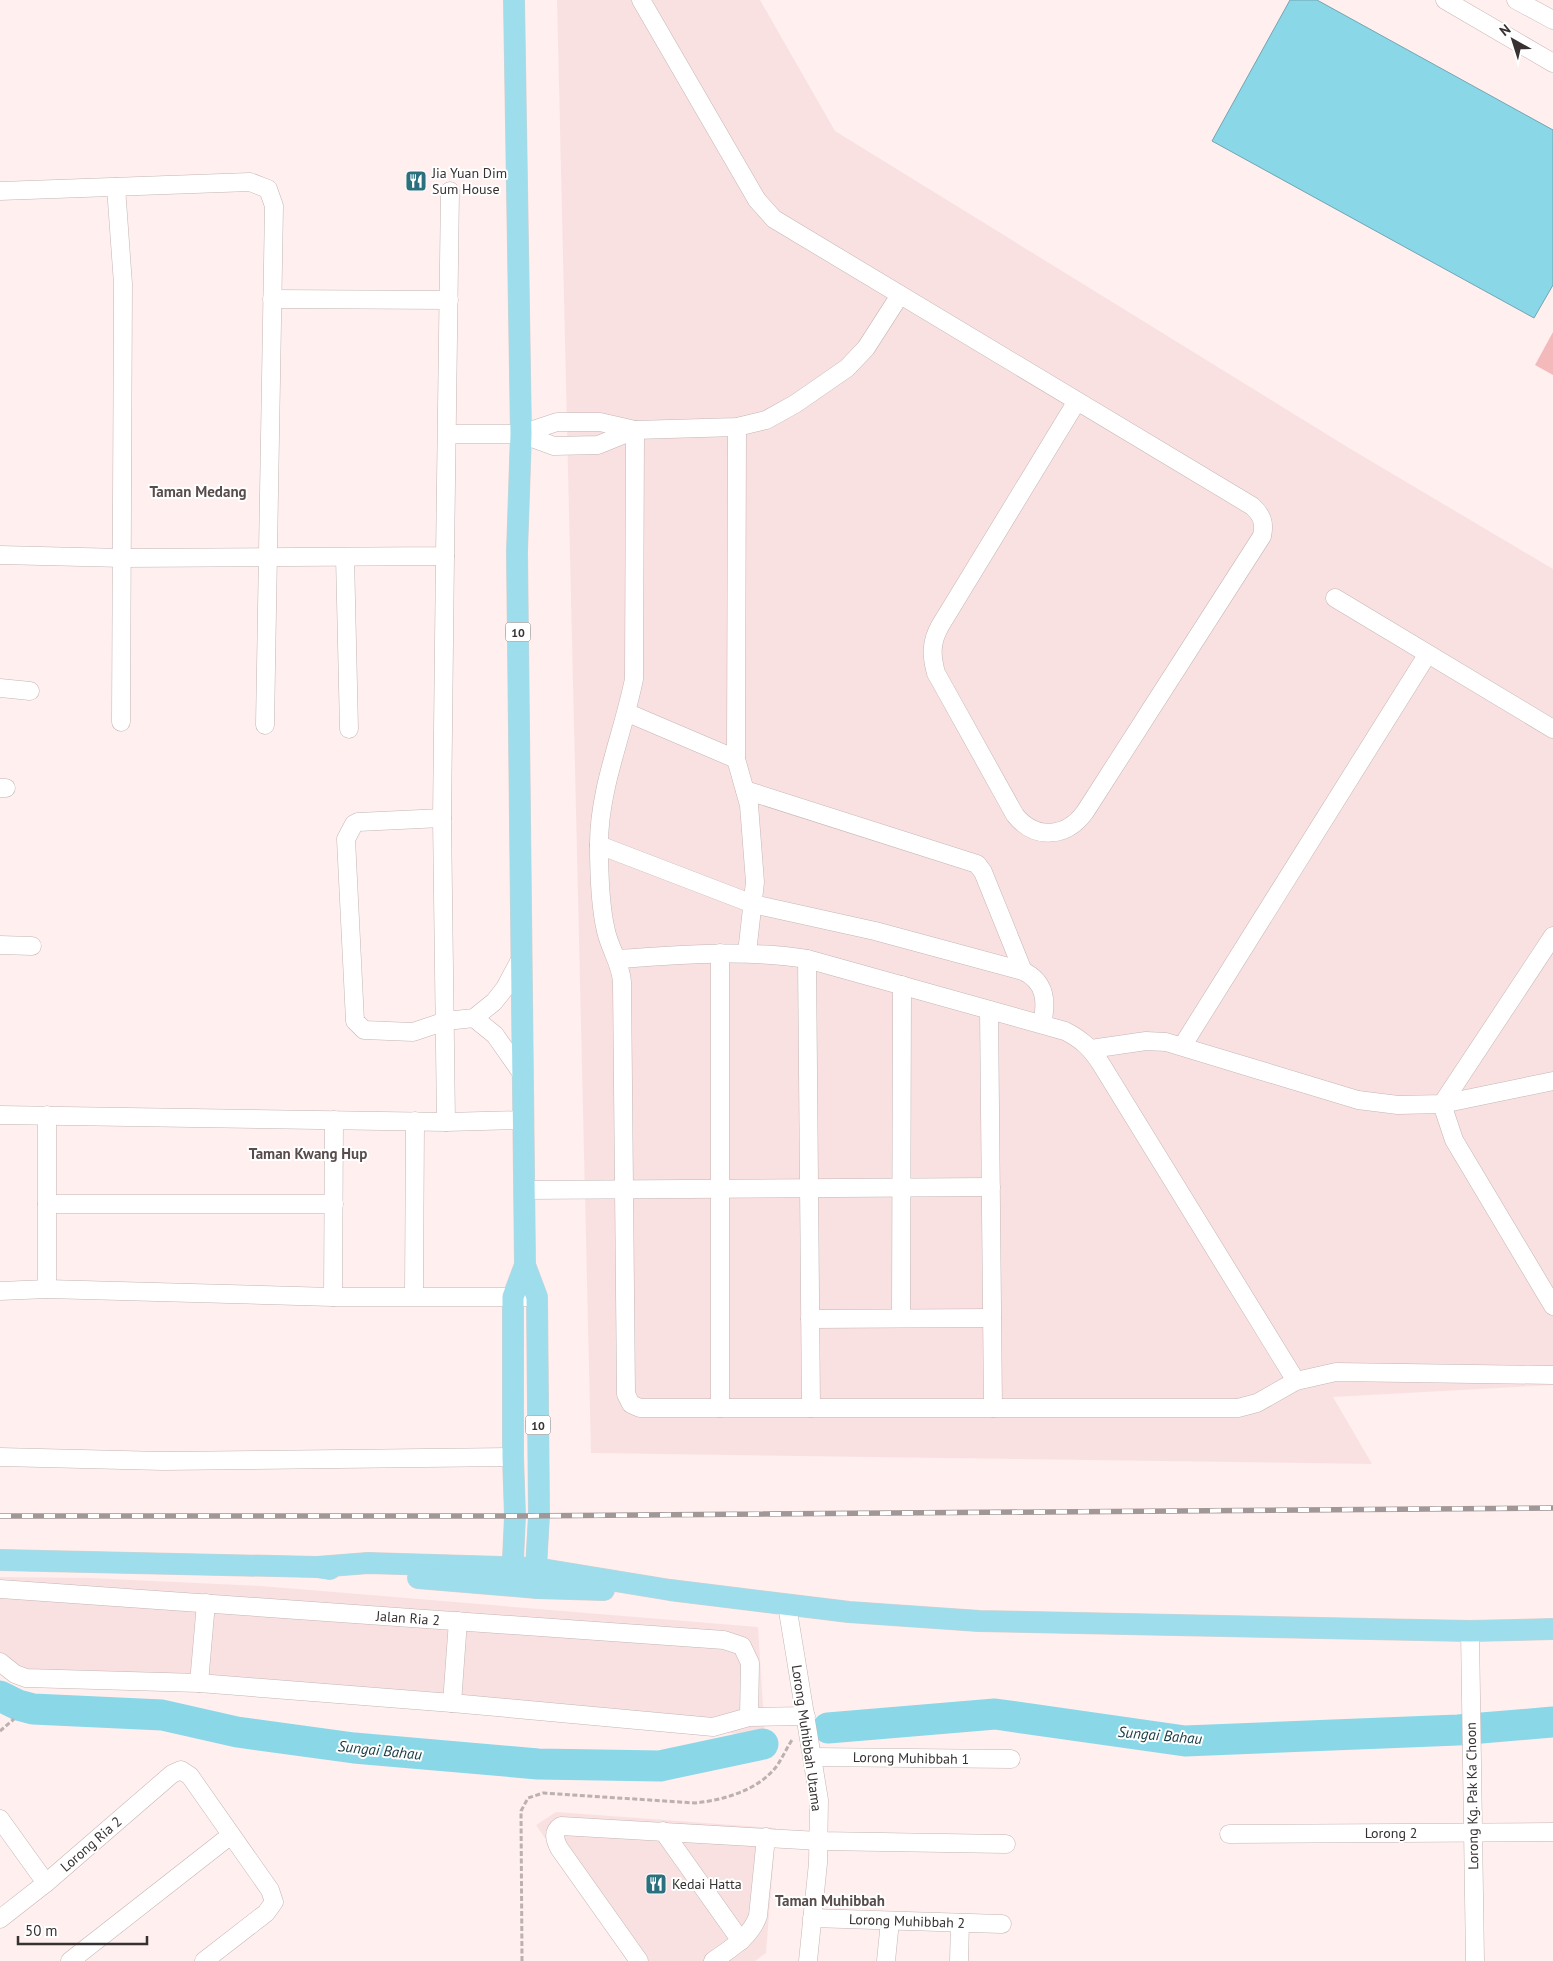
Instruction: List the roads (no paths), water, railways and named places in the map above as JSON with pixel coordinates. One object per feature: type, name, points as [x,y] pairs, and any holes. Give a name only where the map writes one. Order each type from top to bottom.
[{"type":"main road","name":"10","points":[[514,0],[521,434],[517,552],[525,1265],[536,1297],[539,1515],[536,1578]]},
{"type":"main road","name":"10","points":[[512,1577],[515,1516],[513,1297],[525,1265]]},
{"type":"main road","points":[[1,1560],[317,1567],[536,1578],[632,1592],[670,1590],[849,1612],[979,1620],[1470,1631],[1553,1629]]},
{"type":"street","points":[[641,0],[765,210],[774,219],[1078,401],[1252,506],[1258,512],[1264,528],[1262,536],[1086,812],[1076,822],[1060,831],[1039,832],[1030,829],[1015,815],[936,673],[931,650],[934,637],[940,626],[1078,401]]},
{"type":"street","points":[[1445,0],[1553,64]]},
{"type":"street","points":[[1516,0],[1553,20]]},
{"type":"street","points":[[0,192],[250,182],[268,189],[274,206],[264,725]]},
{"type":"street","points":[[116,187],[123,284],[121,722]]},
{"type":"street","points":[[446,1122],[442,818],[450,191]]},
{"type":"street","points":[[448,434],[521,434],[554,446],[598,445],[635,430],[737,427],[766,420],[848,368],[866,348],[900,295]]},
{"type":"street","points":[[272,299],[449,300]]},
{"type":"street","points":[[737,427],[736,760],[749,805],[754,882],[747,953]]},
{"type":"street","points":[[635,430],[634,679],[628,713],[603,800],[599,845],[604,923],[617,960],[622,982],[628,1399],[635,1407],[1238,1408],[1257,1403],[1296,1380],[1336,1372],[1553,1375]]},
{"type":"street","points":[[0,555],[123,558],[445,556]]},
{"type":"street","points":[[345,556],[349,729]]},
{"type":"street","points":[[1335,598],[1553,729]]},
{"type":"street","points":[[1183,1045],[1427,655]]},
{"type":"street","points":[[0,688],[30,690]]},
{"type":"street","points":[[628,713],[736,760]]},
{"type":"street","points":[[745,790],[977,864],[983,872],[1023,971]]},
{"type":"street","points":[[442,818],[358,822],[354,824],[346,839],[355,1021],[364,1030],[413,1032],[446,1021],[474,1018],[494,1002],[505,988],[522,955]]},
{"type":"street","points":[[599,845],[753,904],[876,930],[1023,971],[1038,981],[1045,997],[1042,1024]]},
{"type":"street","points":[[1442,1104],[1553,936]]},
{"type":"street","points":[[0,945],[32,946]]},
{"type":"street","points":[[617,960],[720,953],[747,953],[807,958],[1042,1024],[1065,1031],[1079,1038],[1091,1049],[1296,1380]]},
{"type":"street","points":[[720,953],[722,1189],[720,1408]]},
{"type":"street","points":[[807,958],[811,1408]]},
{"type":"street","points":[[901,1318],[902,985]]},
{"type":"street","points":[[989,1010],[994,1408]]},
{"type":"street","points":[[474,1018],[495,1035],[523,1075]]},
{"type":"street","points":[[1091,1049],[1146,1041],[1183,1045],[1358,1100],[1398,1105],[1442,1104],[1552,1083]]},
{"type":"street","points":[[1442,1104],[1454,1140],[1553,1306]]},
{"type":"street","points":[[0,1115],[446,1122],[524,1120]]},
{"type":"street","points":[[46,1289],[47,1115]]},
{"type":"street","points":[[334,1120],[334,1297]]},
{"type":"street","points":[[414,1295],[415,1121]]},
{"type":"street","points":[[524,1190],[991,1187]]},
{"type":"street","points":[[47,1204],[334,1204]]},
{"type":"street","points":[[0,1291],[46,1289],[334,1297],[414,1295],[536,1297]]},
{"type":"street","points":[[810,1319],[992,1318]]},
{"type":"street","points":[[0,1457],[163,1461],[513,1457]]},
{"type":"street","points":[[0,1589],[1,1560]]},
{"type":"street","name":"Jalan Ria 2","points":[[0,1589],[733,1642],[742,1646],[750,1663],[750,1717]]},
{"type":"street","points":[[199,1683],[206,1604]]},
{"type":"street","name":"Lorong Muhibbah Utama","points":[[787,1605],[818,1800],[819,1841],[808,1961]]},
{"type":"street","points":[[452,1703],[458,1621]]},
{"type":"street","name":"Lorong Kg. Pak Ka Choon","points":[[1470,1631],[1474,1961]]},
{"type":"street","points":[[0,1662],[15,1674],[26,1678],[199,1683],[452,1703],[713,1727],[750,1717],[806,1716]]},
{"type":"street","name":"Lorong Muhibbah 1","points":[[812,1757],[1011,1759]]},
{"type":"street","name":"Lorong Ria 2","points":[[0,1919],[46,1883],[172,1774],[182,1770],[190,1776],[231,1835]]},
{"type":"street","points":[[0,1819],[46,1883]]},
{"type":"street","points":[[639,1961],[559,1848],[555,1838],[558,1828],[566,1825],[819,1841],[1006,1844]]},
{"type":"street","points":[[663,1831],[741,1941]]},
{"type":"street","name":"Lorong 2","points":[[1229,1834],[1553,1832]]},
{"type":"street","points":[[70,1961],[231,1835],[270,1890],[274,1902],[266,1913],[204,1961]]},
{"type":"street","points":[[713,1961],[749,1934],[758,1916],[766,1837]]},
{"type":"street","name":"Lorong Muhibbah 2","points":[[812,1918],[1002,1924]]},
{"type":"street","points":[[886,1961],[890,1920]]},
{"type":"street","points":[[959,1961],[960,1923]]},
{"type":"water","points":[[1290,0],[1317,0],[1553,130],[1553,285],[1534,318],[1212,141]]},
{"type":"waterway","name":"Sungai Bahau","points":[[0,1696],[18,1705],[33,1709],[162,1715],[237,1732],[354,1748],[538,1764],[660,1766],[763,1744]]},
{"type":"waterway","name":"Sungai Bahau","points":[[828,1728],[995,1714],[1185,1741],[1458,1730],[1553,1722]]},
{"type":"railway","points":[[0,1516],[515,1516],[1553,1508]]},
{"type":"place","name":"Jia Yuan Dim Sum House","points":[[416,181]]},
{"type":"place","name":"Kedai Hatta","points":[[656,1884]]},
{"type":"district","name":"Taman Medang","points":[[198,491]]},
{"type":"district","name":"Taman Kwang Hup","points":[[308,1153]]},
{"type":"district","name":"Taman Muhibbah","points":[[830,1900]]}]
